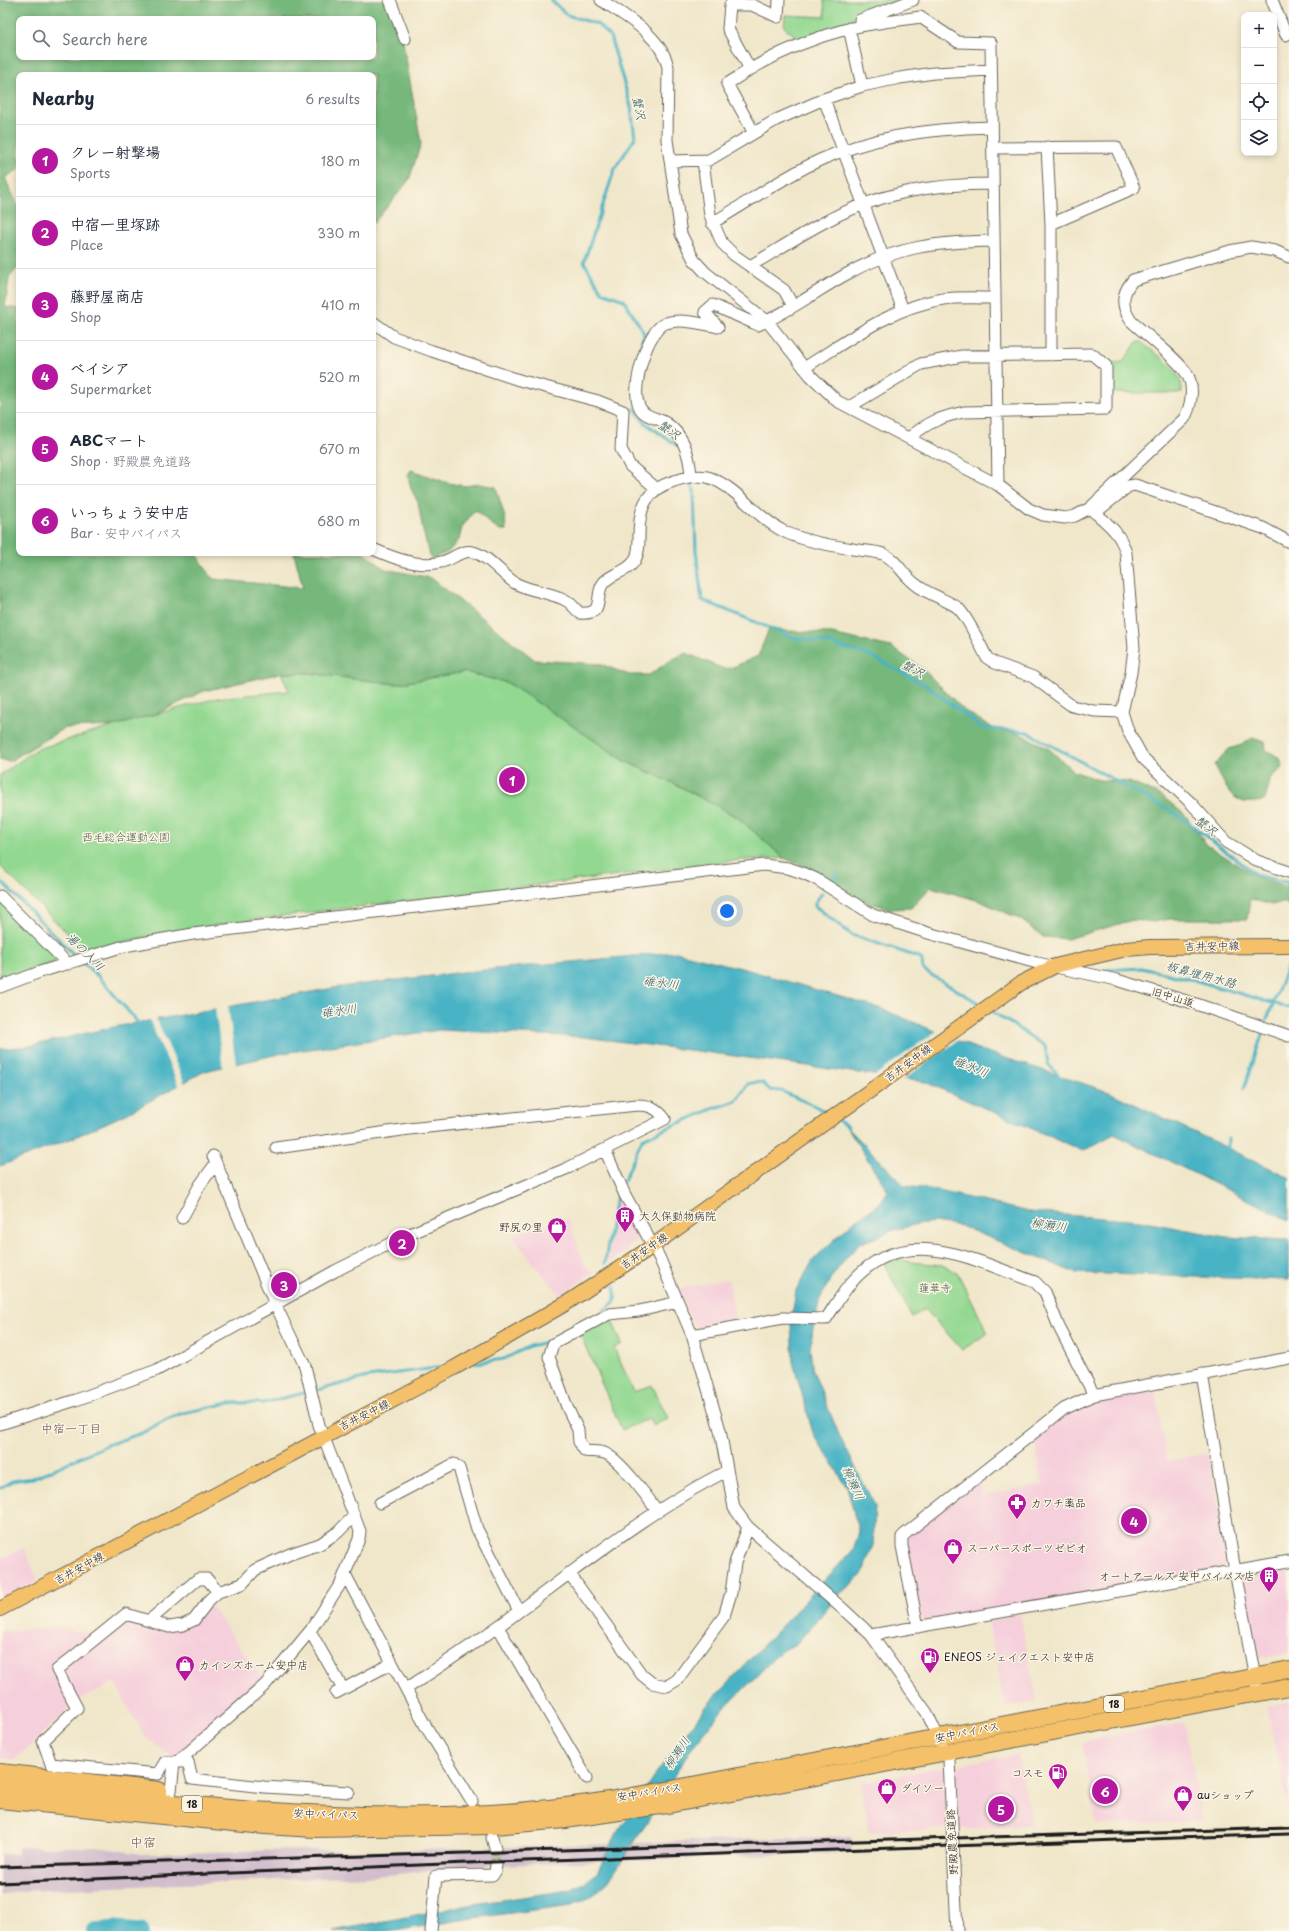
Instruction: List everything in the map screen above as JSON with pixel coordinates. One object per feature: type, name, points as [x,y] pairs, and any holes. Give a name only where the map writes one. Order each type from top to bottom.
[{"type":"highway","name":"安中バイパス","points":[[0,1785],[10,1796],[257,1825],[314,1829],[493,1826],[565,1820],[673,1804],[946,1753],[1257,1685],[1289,1670]]},
{"type":"highway","name":"安中バイパス","points":[[10,1796],[266,1812],[368,1815],[492,1813],[563,1806],[685,1786],[939,1737],[1257,1685],[1289,1687]]},
{"type":"highway","points":[[0,1772],[368,1815]]},
{"type":"highway","points":[[0,1809],[228,1832],[314,1829]]},
{"type":"main road","name":"吉井安中線","points":[[0,1609],[512,1336],[565,1304],[653,1245],[1006,994],[1055,966],[1126,949],[1150,947],[1289,946]]},
{"type":"street","points":[[390,0],[405,39]]},
{"type":"street","points":[[601,0],[637,23],[647,32],[666,59],[668,67],[667,140],[681,234],[686,247],[694,260],[705,272],[767,321],[804,368],[824,390],[837,401],[998,485],[1029,509],[1043,515],[1065,518],[1075,516],[1093,510],[1128,486],[1135,485],[1263,528],[1289,542]]},
{"type":"street","points":[[750,69],[728,29],[730,5],[752,5],[778,17],[779,0]]},
{"type":"street","points":[[860,27],[860,20],[914,0]]},
{"type":"street","points":[[1272,0],[1286,34]]},
{"type":"street","points":[[754,132],[727,84],[750,69],[795,47],[849,28],[920,17],[958,42],[991,43],[998,485]]},
{"type":"street","points":[[849,28],[862,86]]},
{"type":"street","points":[[670,161],[709,160],[776,120],[824,99],[862,86],[934,73],[992,70]]},
{"type":"street","points":[[824,99],[904,310]]},
{"type":"street","points":[[712,223],[820,160],[870,143],[913,134],[959,128],[992,127]]},
{"type":"street","points":[[1047,147],[1051,224],[1050,355]]},
{"type":"street","points":[[993,148],[1116,147],[1134,188],[1051,224]]},
{"type":"street","points":[[703,161],[712,223],[722,243],[734,255],[784,290],[792,306]]},
{"type":"street","points":[[750,266],[821,224],[864,205],[900,193],[941,185],[993,184]]},
{"type":"street","points":[[691,477],[686,448],[680,437],[667,424],[646,415],[637,403],[637,386],[642,361],[648,345],[658,330],[665,324],[674,322],[694,322],[718,327],[705,312],[713,305],[758,325],[846,274],[884,257],[920,245],[953,242],[994,241]]},
{"type":"street","points":[[1093,510],[1184,419],[1191,401],[1188,375],[1131,321],[1125,311],[1123,305],[1124,298],[1129,286],[1139,277],[1230,251],[1251,247],[1263,248],[1289,257]]},
{"type":"street","points":[[804,368],[883,320],[904,310],[943,299],[995,298]]},
{"type":"street","points":[[376,324],[394,337],[432,351],[519,380],[598,401],[623,410],[621,449],[630,466],[657,489]]},
{"type":"street","points":[[848,407],[921,364],[962,356],[1092,354],[1106,366],[1106,409],[997,410],[964,412],[942,417],[924,426],[909,438]]},
{"type":"street","points":[[376,550],[397,558],[418,563],[442,562],[461,553],[473,552],[480,555],[503,575],[516,583],[531,590],[568,601],[580,613],[587,614],[593,611],[598,605],[602,585],[606,580],[632,565],[636,559],[639,547],[640,514],[643,505],[650,494],[671,482],[691,477],[712,478],[730,490],[762,518],[791,534],[847,548],[883,554],[891,559],[913,582],[958,607],[987,658],[1033,677],[1072,706],[1094,711],[1122,712]]},
{"type":"street","points":[[1093,510],[1114,529],[1122,541],[1126,554],[1134,648],[1131,673],[1122,712],[1128,731],[1143,758],[1191,803],[1226,842],[1257,861],[1289,872]]},
{"type":"street","name":"旧中山道","points":[[0,987],[85,957],[140,942],[193,934],[764,865],[788,868],[803,873],[816,879],[860,908],[887,920],[960,942],[1117,980],[1196,1004],[1289,1036]]},
{"type":"street","points":[[0,896],[70,963]]},
{"type":"street","points":[[0,1424],[76,1400],[157,1370],[335,1271],[405,1236],[531,1185],[605,1150],[665,1119],[659,1111],[652,1107],[637,1105],[402,1130],[276,1148]]},
{"type":"street","name":"野殿農免道路","points":[[605,1150],[625,1195],[653,1245],[692,1335],[720,1430],[726,1471],[734,1508],[748,1527],[843,1608],[870,1635],[927,1713],[939,1737],[949,1760],[957,1931]]},
{"type":"street","points":[[171,1791],[174,1763],[189,1752],[265,1685],[310,1631],[345,1574],[359,1539],[360,1531],[353,1517],[323,1436],[304,1366],[275,1304],[214,1160],[182,1218]]},
{"type":"street","points":[[692,1335],[786,1318],[826,1319],[851,1283],[878,1260],[894,1253],[911,1250],[933,1249],[954,1252],[1035,1282],[1045,1292],[1059,1327],[1094,1395]]},
{"type":"street","points":[[658,1512],[649,1499],[613,1458],[604,1453],[585,1451],[579,1442],[578,1430],[567,1407],[549,1357],[553,1344],[609,1314],[638,1311],[678,1302]]},
{"type":"street","points":[[918,1627],[902,1546],[902,1538],[905,1534],[1064,1409],[1094,1395],[1289,1358]]},
{"type":"street","points":[[1202,1374],[1235,1570],[1257,1685]]},
{"type":"street","points":[[380,1503],[454,1464],[459,1468],[476,1529],[519,1611]]},
{"type":"street","points":[[406,1690],[498,1627],[569,1573],[658,1512],[726,1471]]},
{"type":"street","points":[[349,1792],[264,1787],[192,1779],[188,1762],[165,1762],[158,1774],[51,1764],[42,1741],[77,1708],[57,1670],[126,1614],[150,1620],[169,1628],[183,1626],[194,1620],[218,1592],[242,1584],[254,1570],[290,1554],[320,1544],[338,1532],[353,1517]]},
{"type":"street","points":[[569,1573],[642,1675],[652,1683],[667,1686],[677,1680],[724,1616],[731,1593],[735,1563],[748,1527]]},
{"type":"street","points":[[870,1635],[1289,1561]]},
{"type":"street","points":[[345,1574],[425,1726],[472,1801]]},
{"type":"street","points":[[150,1620],[198,1579],[207,1579],[218,1592]]},
{"type":"street","points":[[498,1627],[587,1778]]},
{"type":"street","points":[[310,1631],[340,1691],[392,1663]]},
{"type":"street","points":[[431,1931],[436,1876],[492,1874],[495,1872],[496,1865]]},
{"type":"shaded area","points":[[620,1193],[640,1238],[628,1246],[626,1252],[608,1263],[615,1206]]},
{"type":"shaded area","points":[[568,1218],[585,1266],[594,1272],[561,1295],[536,1267],[512,1235]]},
{"type":"shaded area","points":[[728,1279],[736,1322],[701,1329],[694,1326],[678,1289]]},
{"type":"shaded area","points":[[1155,1392],[1167,1461],[1208,1453],[1228,1560],[1223,1569],[925,1621],[921,1618],[905,1538],[979,1479],[982,1496],[1043,1485],[1034,1436],[1089,1401]]},
{"type":"shaded area","points":[[24,1547],[38,1581],[0,1600],[0,1559]]},
{"type":"shaded area","points":[[1289,1565],[1289,1653],[1257,1659],[1242,1576],[1244,1573]]},
{"type":"shaded area","points":[[211,1606],[263,1679],[185,1751],[173,1757],[145,1737],[114,1682],[74,1703],[15,1760],[0,1759],[0,1631],[56,1628],[94,1634],[126,1619],[168,1631]]},
{"type":"shaded area","points":[[1020,1614],[1037,1701],[1005,1707],[988,1621]]},
{"type":"shaded area","points":[[1289,1702],[1289,1810],[1267,1707]]},
{"type":"shaded area","points":[[1184,1722],[1203,1821],[1096,1825],[1082,1742]]},
{"type":"shaded area","points":[[1018,1754],[1032,1826],[959,1829],[957,1765]]},
{"type":"shaded area","points":[[944,1767],[947,1829],[869,1832],[861,1783]]},
{"type":"shaded area","points":[[851,1836],[852,1852],[466,1866],[389,1875],[23,1891],[0,1895],[0,1854],[18,1854],[18,1847],[97,1847],[141,1854],[288,1850],[388,1851]]},
{"type":"green space","points":[[0,0],[390,0],[397,8],[421,143],[409,180],[376,220],[376,72],[16,72],[16,171],[5,178],[16,202],[16,270],[9,278],[5,307],[16,309],[16,556],[197,556],[213,579],[303,588],[295,556],[368,556],[385,569],[431,578],[535,660],[600,664],[629,675],[649,675],[671,660],[686,653],[724,669],[733,667],[758,656],[769,629],[827,633],[891,647],[923,669],[965,711],[993,728],[1020,734],[1048,748],[1073,771],[1099,780],[1129,782],[1162,796],[1185,815],[1207,845],[1257,877],[1289,887],[1289,905],[1283,902],[1272,905],[1250,899],[1247,919],[1169,919],[1154,922],[1133,920],[1067,939],[1043,937],[1020,919],[980,901],[931,887],[911,908],[891,909],[857,899],[810,869],[784,858],[737,817],[679,786],[625,761],[508,683],[464,672],[396,684],[308,673],[281,673],[204,691],[158,713],[115,726],[64,728],[10,761],[0,760]]},
{"type":"green space","points":[[824,0],[901,0],[852,17],[853,21],[795,40],[793,34],[784,27],[785,15],[825,17]]},
{"type":"green space","points":[[1137,342],[1141,342],[1162,358],[1174,370],[1179,377],[1182,393],[1111,393],[1112,363],[1123,362]]},
{"type":"green space","points":[[411,470],[448,483],[465,486],[479,484],[496,487],[505,518],[506,530],[498,530],[475,510],[462,527],[459,540],[448,552],[431,559],[423,531],[418,502],[411,489],[408,475]]},
{"type":"green space","name":"西毛総合運動公園","points":[[464,672],[508,683],[625,761],[679,786],[737,817],[784,858],[741,860],[258,919],[162,933],[85,951],[0,866],[0,775],[37,749],[134,720],[217,698],[289,691],[281,673],[308,673],[396,684]]},
{"type":"green space","points":[[1252,738],[1265,742],[1266,750],[1280,758],[1283,768],[1271,777],[1265,800],[1245,802],[1232,796],[1215,765],[1229,749],[1242,745]]},
{"type":"green space","points":[[0,900],[53,955],[55,962],[0,981]]},
{"type":"green space","name":"蓮華寺","points":[[898,1259],[911,1262],[942,1265],[957,1272],[988,1333],[962,1350],[925,1309],[912,1317],[884,1264]]},
{"type":"green space","points":[[610,1316],[622,1344],[614,1348],[634,1392],[652,1385],[668,1418],[653,1426],[649,1418],[622,1430],[580,1334]]},
{"type":"water","name":"碓氷川","points":[[676,952],[745,969],[882,1009],[975,1048],[1109,1092],[1289,1177],[1289,1220],[1114,1134],[1083,1151],[925,1082],[584,1037],[439,1030],[283,1053],[205,1071],[128,1113],[73,1138],[0,1166],[0,1049],[30,1046],[114,1027],[339,987],[464,972]]},
{"type":"water","points":[[846,1126],[905,1186],[930,1189],[1029,1212],[1139,1221],[1226,1237],[1289,1240],[1289,1280],[1075,1273],[961,1226],[934,1222],[917,1224],[891,1231],[861,1243],[847,1257],[831,1278],[820,1299],[810,1349],[813,1371],[840,1437],[875,1506],[873,1545],[862,1575],[841,1593],[796,1644],[781,1651],[719,1714],[689,1751],[641,1832],[608,1882],[591,1897],[572,1905],[466,1919],[394,1931],[333,1931],[468,1905],[570,1890],[584,1883],[597,1873],[618,1831],[657,1772],[709,1703],[853,1550],[859,1533],[847,1487],[813,1433],[793,1362],[791,1324],[796,1290],[814,1259],[852,1223],[879,1204],[888,1191]]},
{"type":"pier","points":[[228,1005],[236,1066],[223,1069],[215,1007]]},
{"type":"pier","points":[[156,1018],[185,1084],[179,1087],[149,1019]]},
{"type":"pier","points":[[938,1030],[960,1039],[901,1081],[873,1077]]},
{"type":"waterway","name":"蟹沢","points":[[551,0],[567,15],[597,24],[610,36],[631,107],[635,138],[615,168],[584,262],[602,292],[624,300],[644,333],[641,349]]},
{"type":"waterway","name":"蟹沢","points":[[634,408],[645,423],[682,449]]},
{"type":"waterway","name":"蟹沢","points":[[690,480],[694,491],[696,551],[702,600],[794,638],[823,642],[869,655],[927,686],[983,728],[1027,732],[1178,815],[1257,875],[1289,883]]},
{"type":"waterway","points":[[832,881],[838,874]]},
{"type":"waterway","name":"湯の入川","points":[[0,880],[77,958]]},
{"type":"waterway","points":[[822,893],[815,903],[815,906],[852,935],[918,957],[922,960],[923,970],[982,1005]]},
{"type":"waterway","name":"湯の入川","points":[[82,962],[98,976],[140,1025]]},
{"type":"waterway","name":"蟹沢","points":[[1266,1022],[1289,962]]},
{"type":"waterway","name":"板鼻堰用水路","points":[[1106,970],[1141,968],[1194,980],[1289,1008]]},
{"type":"waterway","points":[[990,1010],[1045,1046],[1048,1064],[1061,1078]]},
{"type":"waterway","name":"蟹沢","points":[[1244,1088],[1262,1035]]},
{"type":"waterway","points":[[624,1181],[642,1139],[712,1109],[736,1101],[748,1084],[757,1082],[763,1083],[770,1090],[781,1091],[817,1107],[830,1115]]},
{"type":"waterway","points":[[836,1119],[848,1127]]},
{"type":"waterway","name":"蟹沢","points":[[1228,1139],[1228,1151]]},
{"type":"waterway","points":[[605,1263],[614,1207],[619,1190]]},
{"type":"waterway","points":[[603,1312],[615,1301],[615,1285]]},
{"type":"waterway","points":[[475,1363],[504,1359],[530,1346],[551,1341]]},
{"type":"waterway","points":[[314,1391],[368,1377],[443,1367]]},
{"type":"waterway","points":[[0,1488],[12,1481],[32,1478],[45,1473],[107,1445],[142,1433],[167,1419],[183,1413],[229,1403],[263,1403],[308,1392]]},
{"type":"waterway","name":"柳瀬川","points":[[95,1931],[115,1929],[141,1931]]},
{"type":"tunnel","points":[[495,1848],[496,1865]]},
{"type":"railway","points":[[0,1867],[1289,1828]]},
{"type":"railway","points":[[0,1883],[467,1863],[1289,1834]]},
{"type":"place","name":"クレー射撃場","points":[[512,780]]},
{"type":"place","name":"大久保動物病院","points":[[625,1233]]},
{"type":"place","name":"中宿一里塚跡","points":[[402,1243]]},
{"type":"place","name":"野尻の里","points":[[557,1244]]},
{"type":"place","name":"藤野屋商店","points":[[284,1285]]},
{"type":"place","name":"カワチ薬品","points":[[1017,1520]]},
{"type":"place","name":"ベイシア","points":[[1134,1521]]},
{"type":"place","name":"スーパースポーツゼビオ","points":[[953,1565]]},
{"type":"place","name":"オートアールズ 安中バイパス店","points":[[1269,1593]]},
{"type":"place","name":"ENEOS ジェイクエスト安中店","points":[[930,1674]]},
{"type":"place","name":"カインズホーム安中店","points":[[185,1682]]},
{"type":"place","name":"コスモ","points":[[1058,1790]]},
{"type":"place","name":"いっちょう安中店","points":[[1105,1791]]},
{"type":"place","name":"ダイソー","points":[[887,1805]]},
{"type":"place","name":"ABCマート","points":[[1001,1809]]},
{"type":"place","name":"auショップ","points":[[1183,1812]]},
{"type":"district","name":"中宿一丁目","points":[[71,1429]]},
{"type":"district","name":"中宿","points":[[143,1842]]}]
